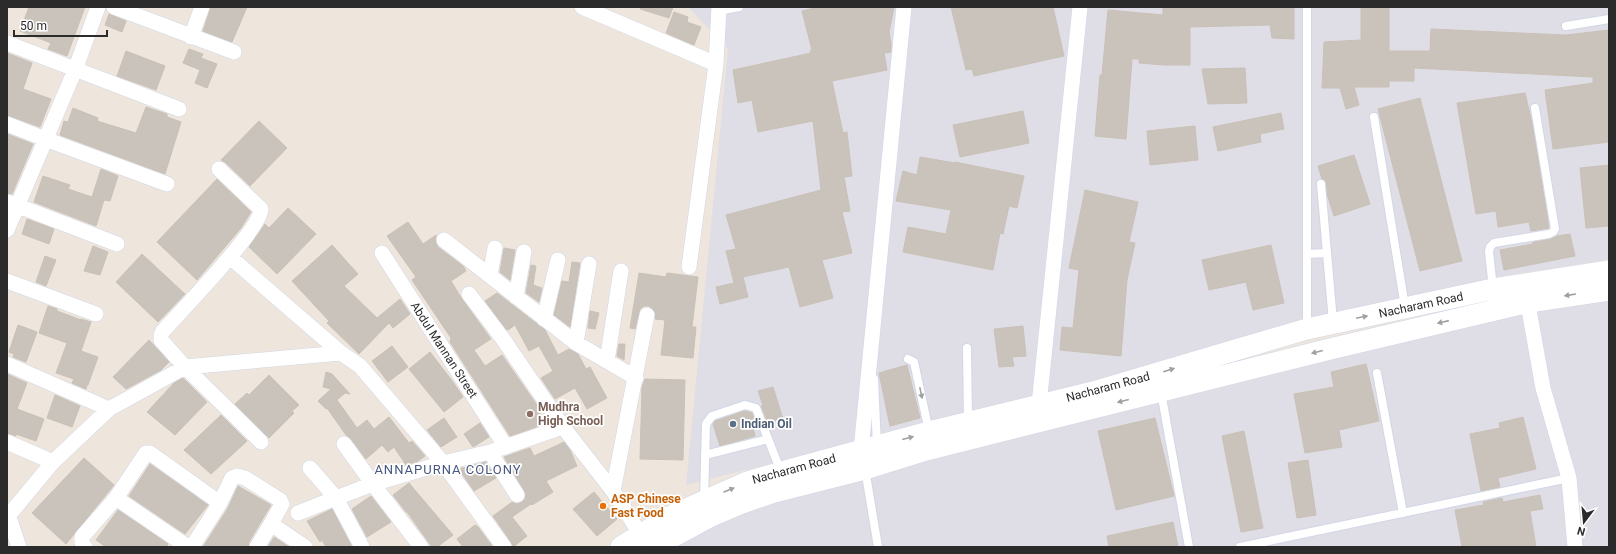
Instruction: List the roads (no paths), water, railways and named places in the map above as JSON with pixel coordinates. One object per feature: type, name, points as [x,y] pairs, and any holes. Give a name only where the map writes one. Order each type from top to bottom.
[{"type":"main road","name":"Nacharam Road","points":[[648,541],[671,516],[747,482],[781,472],[868,455],[926,450],[1330,349],[1609,271]]},
{"type":"main road","name":"Nacharam Road","points":[[621,547],[648,541],[739,504],[929,432],[1152,376],[1307,329],[1493,289],[1526,293],[1609,290]]},
{"type":"street","points":[[7,230],[12,203],[45,139],[75,70],[98,7]]},
{"type":"street","points":[[114,7],[234,52]]},
{"type":"street","points":[[191,37],[202,7]]},
{"type":"street","points":[[868,455],[904,7]]},
{"type":"street","points":[[1039,405],[1080,7]]},
{"type":"street","points":[[589,8],[716,64]]},
{"type":"street","points":[[689,267],[716,64],[719,9]]},
{"type":"street","points":[[7,43],[179,109]]},
{"type":"street","points":[[7,124],[167,184]]},
{"type":"street","points":[[219,170],[261,209],[261,214],[230,257],[161,335],[162,340],[185,367],[261,442]]},
{"type":"street","points":[[12,203],[117,244]]},
{"type":"street","points":[[444,240],[576,343],[636,378]]},
{"type":"street","points":[[490,275],[495,248]]},
{"type":"street","points":[[516,296],[524,252]]},
{"type":"street","name":"Abdul Mannan Street","points":[[382,253],[506,447]]},
{"type":"street","points":[[230,257],[341,353],[360,366],[443,463],[504,547]]},
{"type":"street","points":[[544,319],[558,260]]},
{"type":"street","points":[[576,343],[588,264]]},
{"type":"street","points":[[607,362],[621,271]]},
{"type":"street","points":[[7,281],[96,314]]},
{"type":"street","points":[[1526,293],[1543,388],[1570,478],[1575,547]]},
{"type":"street","points":[[469,294],[503,339],[563,427],[613,491],[648,541]]},
{"type":"street","points":[[613,491],[647,316]]},
{"type":"street","points":[[18,547],[8,513],[53,462],[109,409],[185,367],[341,353]]},
{"type":"street","points":[[7,364],[109,409]]},
{"type":"street","points":[[298,513],[372,484],[443,463],[490,452],[563,427]]},
{"type":"street","points":[[7,442],[53,462]]},
{"type":"street","points":[[344,444],[372,484],[421,547]]},
{"type":"street","points":[[490,452],[517,495]]},
{"type":"street","points":[[85,547],[82,543],[82,537],[116,498],[146,453],[150,453],[220,503]]},
{"type":"street","points":[[310,468],[336,498],[362,547]]},
{"type":"street","points":[[192,547],[220,503],[232,478],[237,476],[245,478],[280,500],[282,504],[257,547]]},
{"type":"street","points":[[116,498],[172,542],[188,547]]},
{"type":"street","points":[[271,524],[305,547]]},
{"type":"lane","points":[[719,9],[738,7]]},
{"type":"lane","points":[[1307,7],[1307,329]]},
{"type":"lane","points":[[1566,26],[1609,19]]},
{"type":"lane","points":[[1493,289],[1489,252],[1490,247],[1494,243],[1549,234],[1553,232],[1554,229],[1534,108]]},
{"type":"lane","points":[[1374,118],[1405,308]]},
{"type":"lane","points":[[1321,184],[1333,323]]},
{"type":"lane","points":[[1307,254],[1327,252]]},
{"type":"lane","points":[[967,348],[968,423]]},
{"type":"lane","points":[[908,359],[914,362],[929,432]]},
{"type":"lane","points":[[876,369],[874,373],[868,455],[878,547]]},
{"type":"lane","points":[[1378,373],[1403,513]]},
{"type":"lane","points":[[1161,392],[1189,547]]},
{"type":"lane","points":[[704,501],[706,424],[712,416],[745,405],[756,408],[781,472]]},
{"type":"lane","points":[[705,455],[768,439]]},
{"type":"lane","points":[[1240,547],[1570,478]]},
{"type":"place","name":"Mudhra High School","points":[[530,414]]},
{"type":"place","name":"Indian Oil","points":[[733,424]]},
{"type":"place","name":"ASP Chinese Fast Food","points":[[603,506]]},
{"type":"district","name":"ANNAPURNA COLONY","points":[[448,469]]}]
